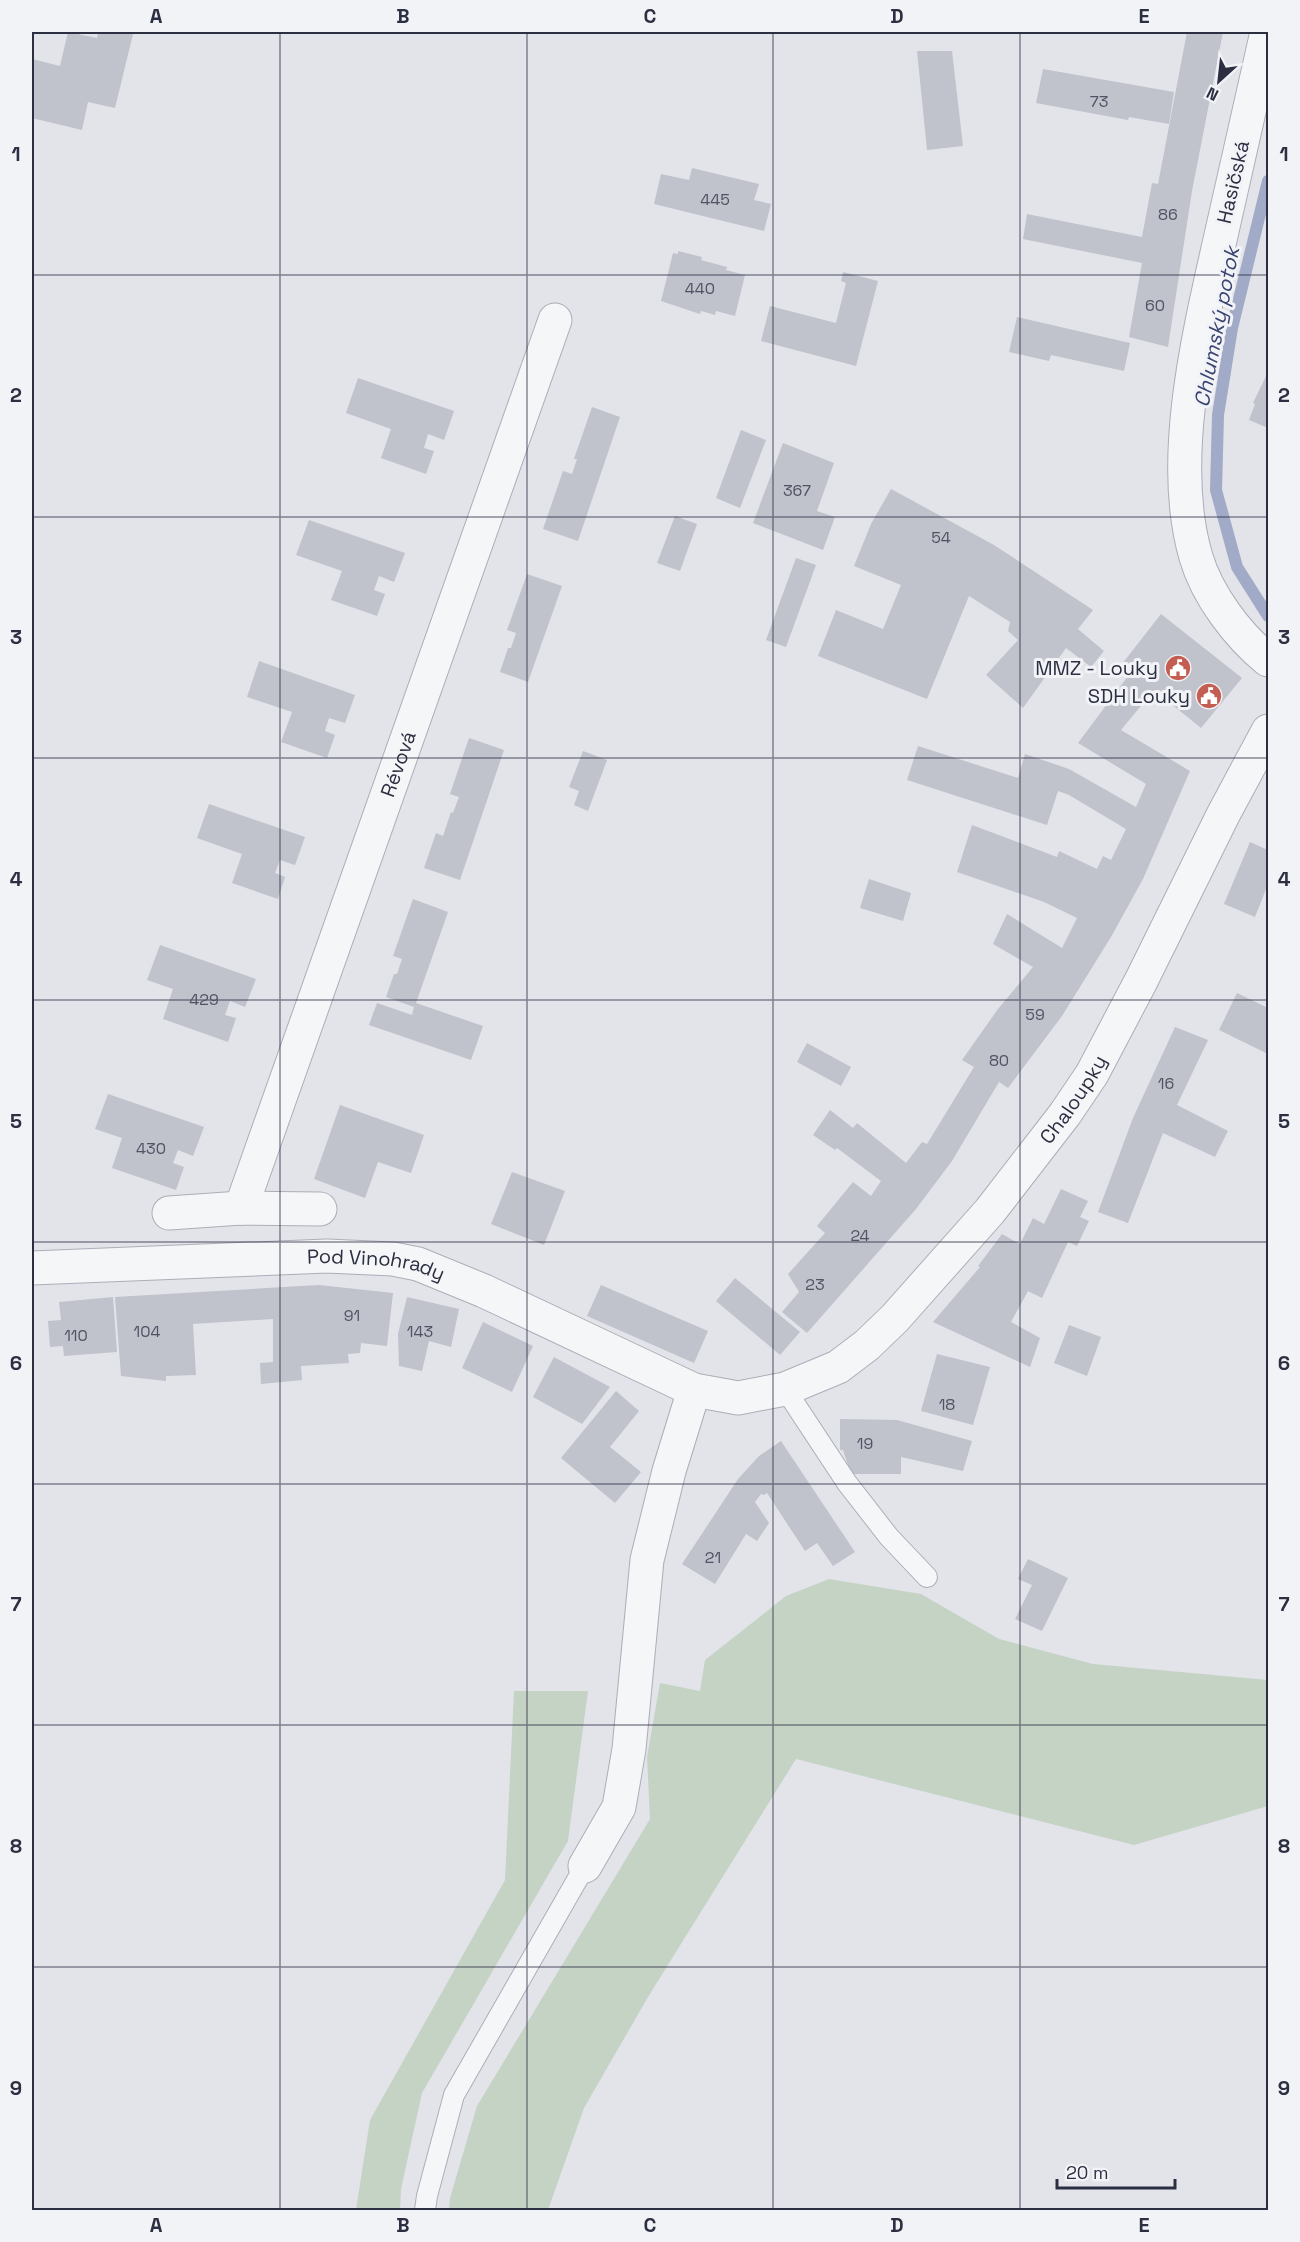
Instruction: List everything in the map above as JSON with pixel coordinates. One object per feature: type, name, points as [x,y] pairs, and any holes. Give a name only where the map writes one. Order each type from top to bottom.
[{"type":"street","name":"Hasičská","points":[[1267,32],[1210,286],[1195,368],[1185,465],[1186,508],[1196,558],[1208,586],[1223,612],[1269,660]]},
{"type":"street","name":"Révová","points":[[241,1208],[555,320]]},
{"type":"street","name":"Chaloupky","points":[[694,1390],[738,1398],[785,1389],[838,1367],[867,1345],[895,1318],[990,1211],[1065,1114],[1092,1074],[1136,992],[1223,815],[1269,731]]},
{"type":"street","points":[[169,1213],[241,1208],[320,1209]]},
{"type":"street","name":"Pod Vinohrady","points":[[32,1268],[327,1256],[393,1259],[418,1263],[484,1291],[694,1390]]},
{"type":"street","points":[[585,1866],[619,1807],[629,1749],[647,1560],[669,1470],[694,1390]]},
{"type":"lane","points":[[785,1389],[847,1483],[889,1537],[927,1576]]},
{"type":"lane","points":[[425,2211],[454,2095],[585,1866]]},
{"type":"green space","points":[[829,1579],[921,1594],[999,1639],[1093,1664],[1268,1680],[1268,1806],[1134,1845],[796,1759],[648,1997],[584,2108],[548,2210],[449,2210],[450,2198],[477,2106],[650,1819],[647,1757],[660,1683],[700,1691],[705,1660],[786,1596]]},
{"type":"green space","points":[[514,1691],[588,1691],[568,1841],[422,2093],[401,2189],[400,2210],[356,2210],[370,2120],[505,1880]]},
{"type":"building","points":[[68,32],[97,38],[98,32],[133,34],[115,108],[88,102],[82,130],[32,118],[32,59],[60,66]]},
{"type":"building","points":[[1187,32],[1223,32],[1192,191],[1168,347],[1129,337],[1142,263],[1023,239],[1027,214],[1142,237],[1152,183],[1158,184]]},
{"type":"building","points":[[917,51],[952,51],[963,146],[927,150]]},
{"type":"building","points":[[1043,69],[1174,92],[1169,124],[1129,117],[1128,120],[1036,103]]},
{"type":"building","points":[[692,168],[759,184],[754,200],[771,204],[764,231],[654,204],[661,174],[689,180]]},
{"type":"building","points":[[678,251],[702,257],[701,260],[745,275],[735,316],[716,311],[715,315],[701,311],[700,314],[661,301],[673,253],[678,254]]},
{"type":"building","points":[[843,272],[878,281],[856,366],[761,341],[770,306],[836,323],[846,283],[841,281]]},
{"type":"building","points":[[1017,317],[1130,343],[1124,371],[1051,355],[1049,361],[1009,352]]},
{"type":"building","points":[[1268,372],[1268,428],[1249,420],[1255,404],[1253,403]]},
{"type":"building","points":[[358,378],[454,411],[444,440],[428,434],[424,448],[434,451],[426,474],[381,458],[391,429],[346,413]]},
{"type":"building","points":[[592,407],[620,417],[578,541],[543,529],[563,471],[572,474],[577,459],[574,459]]},
{"type":"building","points":[[741,430],[766,440],[740,508],[716,498]]},
{"type":"building","points":[[783,443],[834,463],[817,511],[835,517],[823,550],[753,523]]},
{"type":"building","points":[[891,489],[994,545],[1093,610],[1078,629],[1104,651],[1091,667],[1066,648],[1023,708],[986,675],[1018,640],[1008,631],[1010,622],[969,596],[927,699],[818,656],[836,610],[883,629],[901,585],[854,566],[871,524]]},
{"type":"building","points":[[675,516],[697,524],[680,571],[657,563]]},
{"type":"building","points":[[309,520],[405,553],[394,582],[379,576],[374,590],[385,594],[377,616],[331,600],[342,571],[296,555]]},
{"type":"building","points":[[796,558],[816,565],[786,647],[766,640]]},
{"type":"building","points":[[527,574],[562,586],[528,682],[500,672],[516,633],[507,630]]},
{"type":"building","points":[[1161,614],[1242,678],[1201,728],[1154,690],[1121,730],[1190,771],[1143,879],[1111,937],[1062,1016],[1008,1088],[999,1082],[952,1161],[916,1209],[807,1333],[782,1312],[799,1292],[788,1274],[825,1233],[817,1226],[853,1182],[871,1196],[881,1181],[837,1148],[835,1150],[813,1135],[830,1110],[853,1128],[857,1123],[906,1163],[922,1142],[927,1144],[974,1067],[962,1060],[998,1009],[1033,967],[993,944],[1007,914],[1062,948],[1077,918],[1044,902],[957,872],[972,825],[1057,857],[1059,851],[1097,869],[1103,856],[1111,860],[1126,829],[1069,795],[1058,791],[1047,825],[907,780],[918,746],[1018,778],[1025,754],[1069,769],[1136,807],[1146,784],[1078,743],[1131,672],[1122,664]]},
{"type":"building","points":[[259,661],[355,695],[345,723],[329,718],[325,731],[335,735],[327,758],[281,742],[292,712],[247,697]]},
{"type":"building","points":[[469,738],[504,750],[460,880],[424,868],[436,833],[443,836],[459,797],[450,794]]},
{"type":"building","points":[[583,751],[607,760],[588,811],[574,805],[579,791],[569,787]]},
{"type":"building","points":[[209,804],[305,837],[295,865],[280,860],[275,873],[285,877],[278,899],[232,883],[242,854],[197,838]]},
{"type":"building","points":[[1250,842],[1268,850],[1268,884],[1255,917],[1224,904]]},
{"type":"building","points":[[869,879],[911,893],[903,921],[860,908]]},
{"type":"building","points":[[413,899],[448,912],[416,1003],[483,1026],[471,1060],[369,1025],[377,1003],[412,1015],[414,1007],[386,997],[402,959],[393,956]]},
{"type":"building","points":[[160,945],[256,979],[245,1007],[230,1001],[225,1015],[236,1018],[228,1042],[163,1019],[173,989],[147,980]]},
{"type":"building","points":[[1237,993],[1268,1008],[1268,1054],[1219,1030]]},
{"type":"building","points":[[1175,1027],[1208,1040],[1177,1105],[1228,1131],[1215,1157],[1163,1133],[1128,1223],[1098,1212],[1133,1118]]},
{"type":"building","points":[[807,1043],[851,1067],[841,1086],[797,1062]]},
{"type":"building","points":[[108,1094],[204,1127],[193,1156],[178,1150],[173,1163],[184,1167],[176,1190],[112,1168],[122,1138],[95,1129]]},
{"type":"building","points":[[340,1105],[424,1135],[411,1173],[378,1162],[365,1198],[314,1179]]},
{"type":"building","points":[[512,1172],[565,1191],[544,1245],[491,1224]]},
{"type":"building","points":[[1061,1189],[1088,1201],[1080,1217],[1089,1221],[1077,1246],[1068,1242],[1042,1298],[1028,1291],[1011,1322],[1040,1338],[1030,1367],[933,1322],[980,1267],[978,1266],[1002,1234],[1020,1244],[1033,1218],[1044,1224]]},
{"type":"building","points":[[735,1278],[800,1332],[780,1355],[716,1301]]},
{"type":"building","points":[[319,1285],[393,1293],[387,1346],[361,1343],[360,1353],[348,1354],[349,1363],[301,1366],[302,1380],[261,1384],[260,1363],[273,1362],[273,1319],[193,1324],[196,1375],[166,1376],[166,1381],[121,1376],[115,1297]]},
{"type":"building","points":[[601,1285],[708,1331],[694,1363],[587,1316]]},
{"type":"building","points":[[113,1297],[117,1352],[64,1356],[63,1346],[50,1347],[48,1321],[61,1320],[59,1302]]},
{"type":"building","points":[[407,1297],[459,1309],[451,1347],[429,1341],[422,1371],[399,1366],[398,1334]]},
{"type":"building","points":[[483,1322],[533,1346],[512,1392],[462,1368]]},
{"type":"building","points":[[1069,1325],[1101,1337],[1087,1376],[1054,1363]]},
{"type":"building","points":[[937,1354],[990,1367],[973,1425],[921,1411]]},
{"type":"building","points":[[554,1357],[610,1387],[582,1424],[533,1397]]},
{"type":"building","points":[[616,1391],[639,1411],[610,1447],[641,1472],[615,1503],[561,1458]]},
{"type":"building","points":[[840,1419],[897,1420],[972,1441],[963,1471],[901,1457],[901,1474],[851,1474],[843,1450],[840,1450]]},
{"type":"building","points":[[781,1441],[855,1552],[833,1566],[817,1543],[805,1551],[767,1493],[761,1494],[755,1502],[769,1523],[757,1541],[746,1534],[715,1584],[682,1564],[738,1479],[759,1456]]},
{"type":"building","points":[[1028,1559],[1068,1578],[1042,1631],[1015,1619],[1032,1585],[1018,1579]]},
{"type":"waterway","name":"Chlumský potok","points":[[1268,181],[1232,328],[1218,415],[1216,490],[1237,567],[1268,616]]},
{"type":"place","name":"MMZ - Louky","points":[[1178,668]]},
{"type":"place","name":"SDH Louky","points":[[1209,696]]}]
